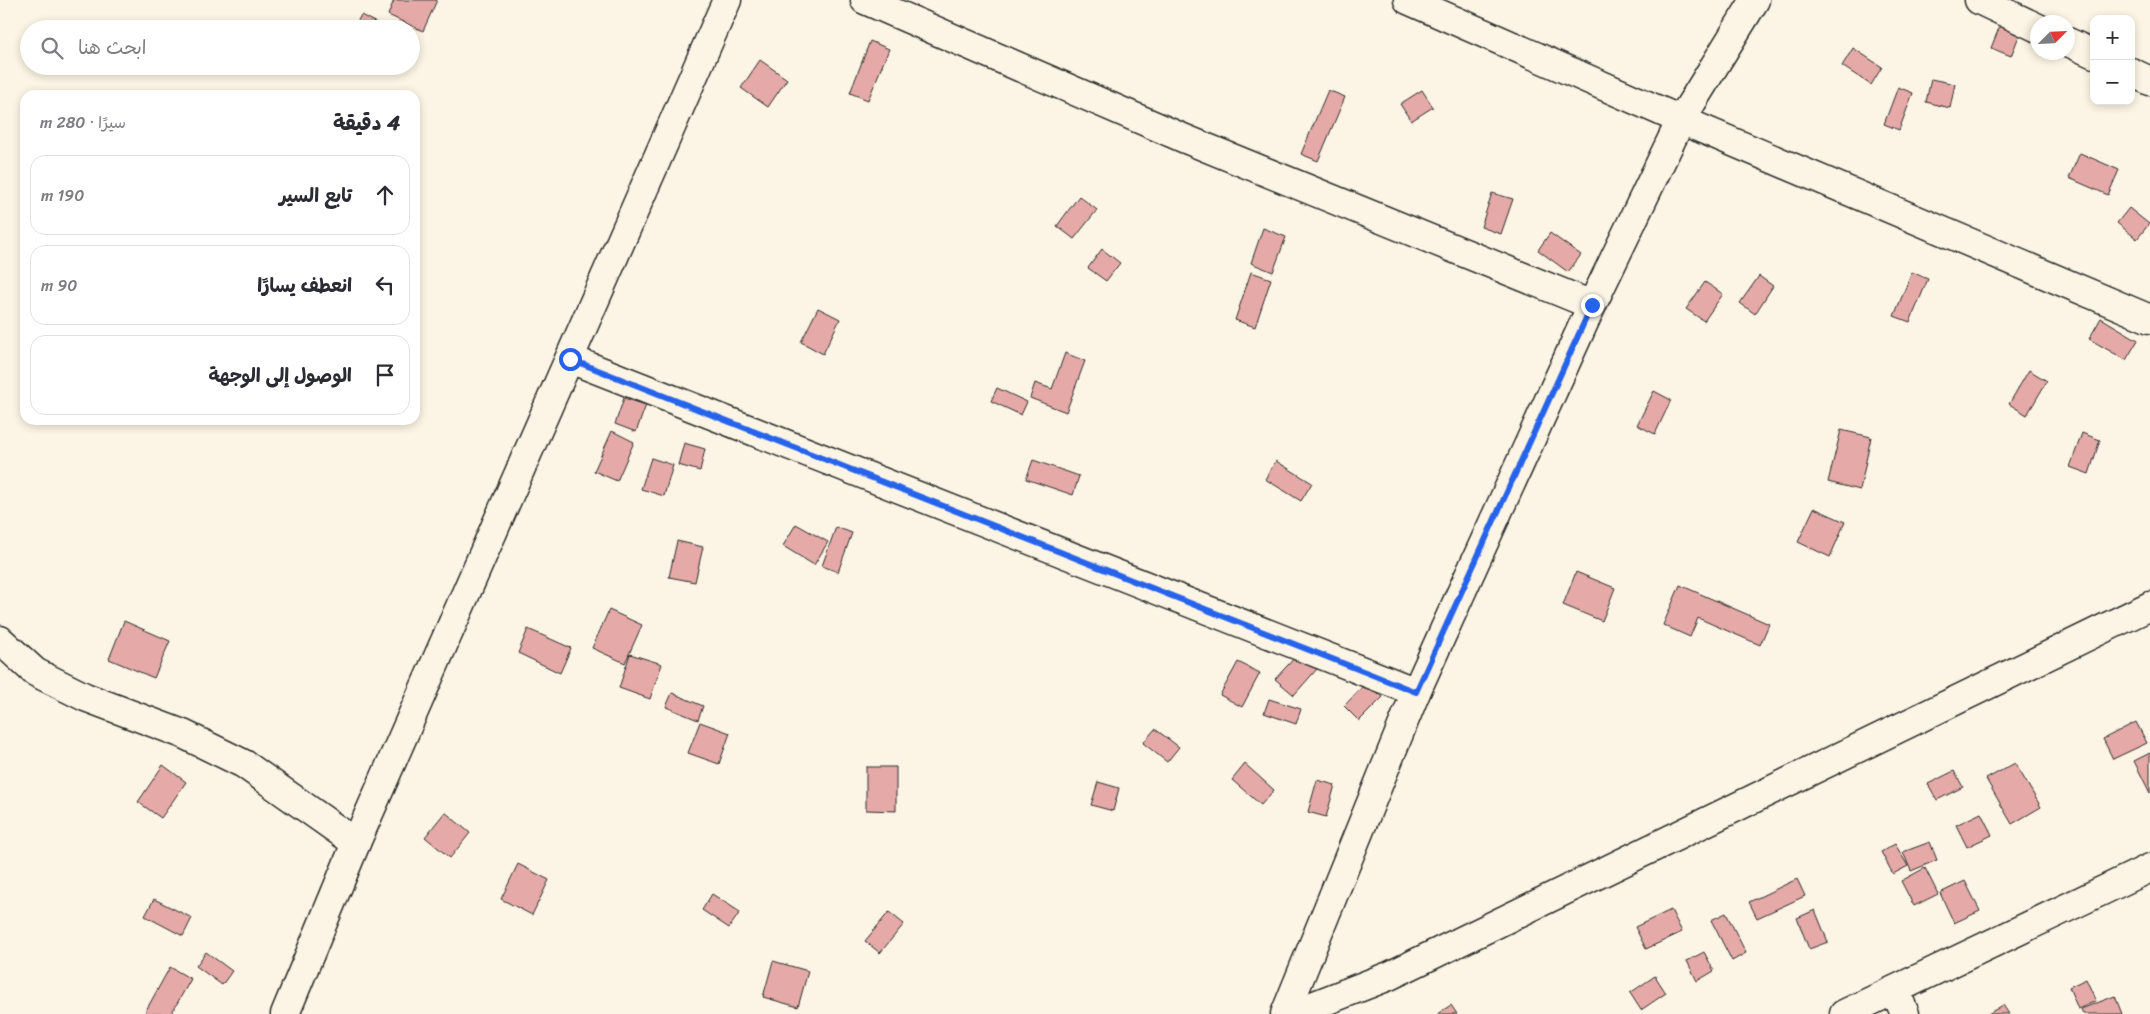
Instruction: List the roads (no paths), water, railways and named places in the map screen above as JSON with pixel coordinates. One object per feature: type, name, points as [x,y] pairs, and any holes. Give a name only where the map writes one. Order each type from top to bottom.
[{"type":"street","points":[[285,1014],[356,843],[727,0]]},
{"type":"street","points":[[865,0],[1183,138],[1592,305]]},
{"type":"street","points":[[1408,0],[1682,120],[2150,320]]},
{"type":"street","points":[[1285,1014],[1416,692],[1592,305],[1682,120],[1755,0]]},
{"type":"street","points":[[1979,0],[2030,24]]},
{"type":"street","points":[[2075,45],[2090,52]]},
{"type":"street","points":[[2135,74],[2150,81]]},
{"type":"street","points":[[570,359],[1416,692]]},
{"type":"street","points":[[1292,1014],[1389,976],[2150,606]]},
{"type":"street","points":[[0,640],[35,672],[85,697],[183,734],[244,764],[356,843]]},
{"type":"street","points":[[1844,1014],[1900,1002],[2150,868]]}]
